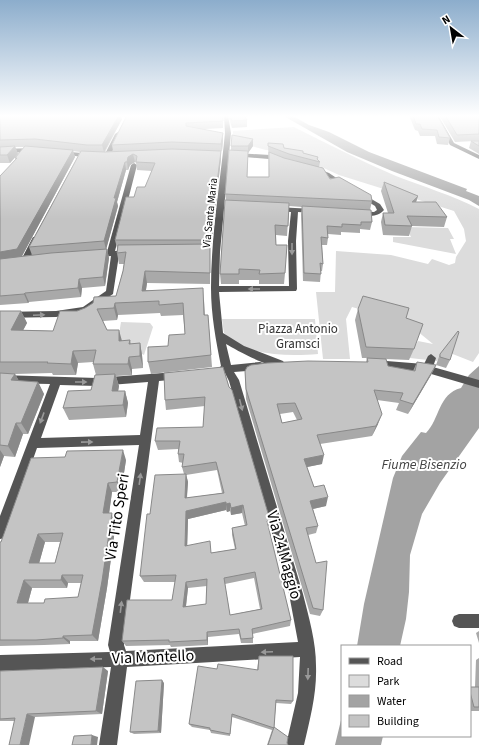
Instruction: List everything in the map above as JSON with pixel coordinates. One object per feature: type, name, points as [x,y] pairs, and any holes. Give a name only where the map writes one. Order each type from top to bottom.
[{"type":"street","points":[[21,156],[26,150]]},
{"type":"street","points":[[107,156],[110,150]]},
{"type":"street","name":"Via Santa Maria","points":[[215,289],[212,252],[220,206],[223,150]]},
{"type":"street","points":[[464,150],[479,157]]},
{"type":"street","points":[[0,151],[41,151]]},
{"type":"street","points":[[51,152],[79,157],[113,156]]},
{"type":"street","points":[[222,154],[270,157],[288,165]]},
{"type":"street","points":[[0,315],[42,314],[85,310],[110,292],[112,254],[134,165]]},
{"type":"street","points":[[308,168],[325,174],[347,186]]},
{"type":"street","points":[[354,190],[378,205],[380,211],[374,214],[356,213]]},
{"type":"street","points":[[220,206],[231,207]]},
{"type":"street","points":[[267,208],[322,211]]},
{"type":"street","points":[[227,369],[219,334],[215,289],[293,289],[292,241],[295,210]]},
{"type":"street","points":[[26,260],[39,234]]},
{"type":"street","points":[[87,256],[136,252]]},
{"type":"street","points":[[215,372],[227,369],[284,364],[246,352],[234,346],[219,334]]},
{"type":"street","points":[[428,369],[431,358]]},
{"type":"street","points":[[363,364],[428,369],[479,384]]},
{"type":"street","name":"Via 24 Maggio","points":[[227,369],[234,380],[296,594],[306,649],[308,676],[305,700],[295,745]]},
{"type":"street","points":[[0,379],[56,382],[97,382],[154,379],[184,375]]},
{"type":"street","name":"Via Tito Speri","points":[[108,745],[120,659],[116,645],[154,379]]},
{"type":"street","points":[[0,533],[56,382]]},
{"type":"street","points":[[34,443],[146,440]]},
{"type":"street","points":[[459,621],[479,620]]},
{"type":"street","name":"Via Montello","points":[[0,663],[120,659],[306,649]]},
{"type":"green space","points":[[266,150],[340,150],[396,176],[448,195],[479,209],[479,353],[473,362],[445,351],[437,361],[410,358],[418,341],[433,344],[406,322],[352,307],[346,319],[350,359],[323,359],[316,292],[335,292],[336,251],[391,255],[428,264],[432,259],[449,265],[455,263],[456,257],[466,241],[464,229],[454,211],[339,175],[304,159],[279,151]]},
{"type":"green space","points":[[406,227],[448,228],[454,239],[450,239],[456,254],[393,242],[393,237],[411,237]]},
{"type":"green space","name":"Piazza Antonio Gramsci","points":[[222,319],[315,319],[318,354],[278,354],[248,349],[239,345],[224,333]]},
{"type":"green space","points":[[121,322],[150,323],[153,327],[144,355],[124,345],[124,341],[118,340]]},
{"type":"water","points":[[343,150],[365,150],[467,189],[466,191],[479,196],[479,206],[469,200],[392,171]]},
{"type":"water","name":"Fiume Bisenzio","points":[[479,366],[479,428],[440,483],[422,514],[410,555],[409,592],[406,619],[400,645],[357,645],[364,604],[393,478],[402,456],[421,432],[426,433],[431,427],[444,401],[453,391],[461,388],[469,375]]},
{"type":"water","points":[[341,720],[341,737],[383,737],[381,745],[335,745]]},
{"type":"building","points":[[0,150],[12,150],[7,155],[0,155]]},
{"type":"building","points":[[22,150],[73,150],[17,249],[0,252],[0,176],[17,158],[15,158]]},
{"type":"building","points":[[155,150],[221,151],[210,240],[115,240],[126,197],[134,197],[137,187],[145,187],[155,163],[136,162],[137,156],[133,154],[128,157],[127,162],[125,162],[114,198],[116,198],[104,241],[29,247],[81,151],[105,152]]},
{"type":"building","points":[[229,150],[248,151],[247,177],[269,177],[269,152],[284,158],[323,168],[330,179],[339,177],[371,195],[372,201],[225,194]]},
{"type":"building","points":[[278,150],[303,151],[303,153],[318,157],[317,159],[320,162]]},
{"type":"building","points":[[384,182],[418,196],[412,202],[436,202],[447,217],[407,216],[412,226],[385,225],[383,213],[394,213]]},
{"type":"building","points":[[225,200],[289,203],[288,226],[275,225],[276,245],[287,245],[285,273],[259,274],[260,270],[239,269],[239,274],[220,274]]},
{"type":"building","points":[[302,206],[371,210],[372,222],[361,222],[361,225],[342,224],[342,227],[327,226],[328,238],[321,237],[323,264],[320,263],[321,274],[304,273]]},
{"type":"building","points":[[210,244],[210,273],[145,271],[142,291],[203,288],[204,315],[208,315],[211,355],[148,362],[148,347],[168,346],[169,335],[185,334],[183,303],[159,305],[159,301],[115,303],[114,308],[97,309],[107,330],[119,330],[119,341],[130,340],[129,344],[140,343],[140,356],[129,357],[128,364],[93,364],[96,350],[73,351],[71,364],[47,363],[48,362],[0,362],[0,311],[21,311],[11,330],[53,331],[60,311],[77,311],[85,308],[93,303],[94,297],[116,296],[123,271],[126,252],[117,253],[118,245]]},
{"type":"building","points":[[107,249],[103,277],[79,279],[78,288],[0,296],[0,259],[51,253]]},
{"type":"building","points":[[363,296],[409,308],[406,318],[423,324],[414,349],[366,347],[358,309]]},
{"type":"building","points":[[458,331],[459,332],[450,360],[440,357],[440,354]]},
{"type":"building","points":[[367,358],[386,359],[388,366],[415,371],[417,362],[436,365],[413,404],[400,400],[403,393],[374,390],[382,414],[376,426],[317,435],[324,455],[304,459],[314,487],[324,485],[328,497],[310,501],[318,526],[306,528],[316,563],[327,561],[323,610],[313,608],[246,389],[245,371],[247,367],[251,365],[267,363],[308,361],[368,362]],"holes":[[[295,403],[302,419],[282,423],[277,404]]]},
{"type":"building","points":[[223,367],[229,387],[232,390],[270,520],[267,521],[291,620],[252,629],[253,638],[241,639],[239,629],[207,632],[207,640],[169,642],[169,640],[122,641],[127,600],[172,600],[176,575],[140,576],[147,514],[150,514],[155,475],[186,474],[185,498],[224,493],[216,462],[182,467],[184,454],[178,454],[180,441],[155,441],[157,428],[203,427],[205,397],[165,400],[164,373]],"holes":[[[226,502],[226,504],[230,503],[231,508],[243,505],[247,525],[232,528],[236,549],[211,553],[210,541],[185,546],[186,511]],[[255,572],[262,609],[230,615],[224,578]],[[207,579],[206,604],[183,607],[186,582]]]},
{"type":"building","points":[[0,373],[15,374],[11,380],[38,382],[21,423],[16,423],[8,446],[0,445]]},
{"type":"building","points":[[115,374],[112,391],[125,391],[123,405],[63,408],[68,391],[91,390],[95,375]]},
{"type":"building","points":[[123,450],[117,482],[108,483],[103,513],[112,513],[92,635],[63,636],[63,638],[36,640],[0,640],[0,542],[31,458],[65,457],[67,451]],"holes":[[[63,533],[55,563],[29,563],[38,534]],[[62,575],[83,575],[78,597],[45,599],[44,603],[17,603],[24,580],[61,580]]]},
{"type":"building","points":[[259,656],[293,656],[293,701],[276,700],[274,728],[232,714],[230,734],[189,724],[198,666],[217,669],[218,664],[258,670]]},
{"type":"building","points":[[103,667],[96,711],[27,714],[20,745],[9,745],[15,718],[0,719],[0,671]]},
{"type":"building","points":[[162,680],[158,731],[130,732],[136,681]]},
{"type":"building","points":[[471,687],[479,687],[479,707],[474,707],[471,696]]},
{"type":"building","points":[[274,727],[288,737],[288,745],[268,745]]},
{"type":"building","points":[[92,735],[91,745],[72,745],[74,736]]}]
